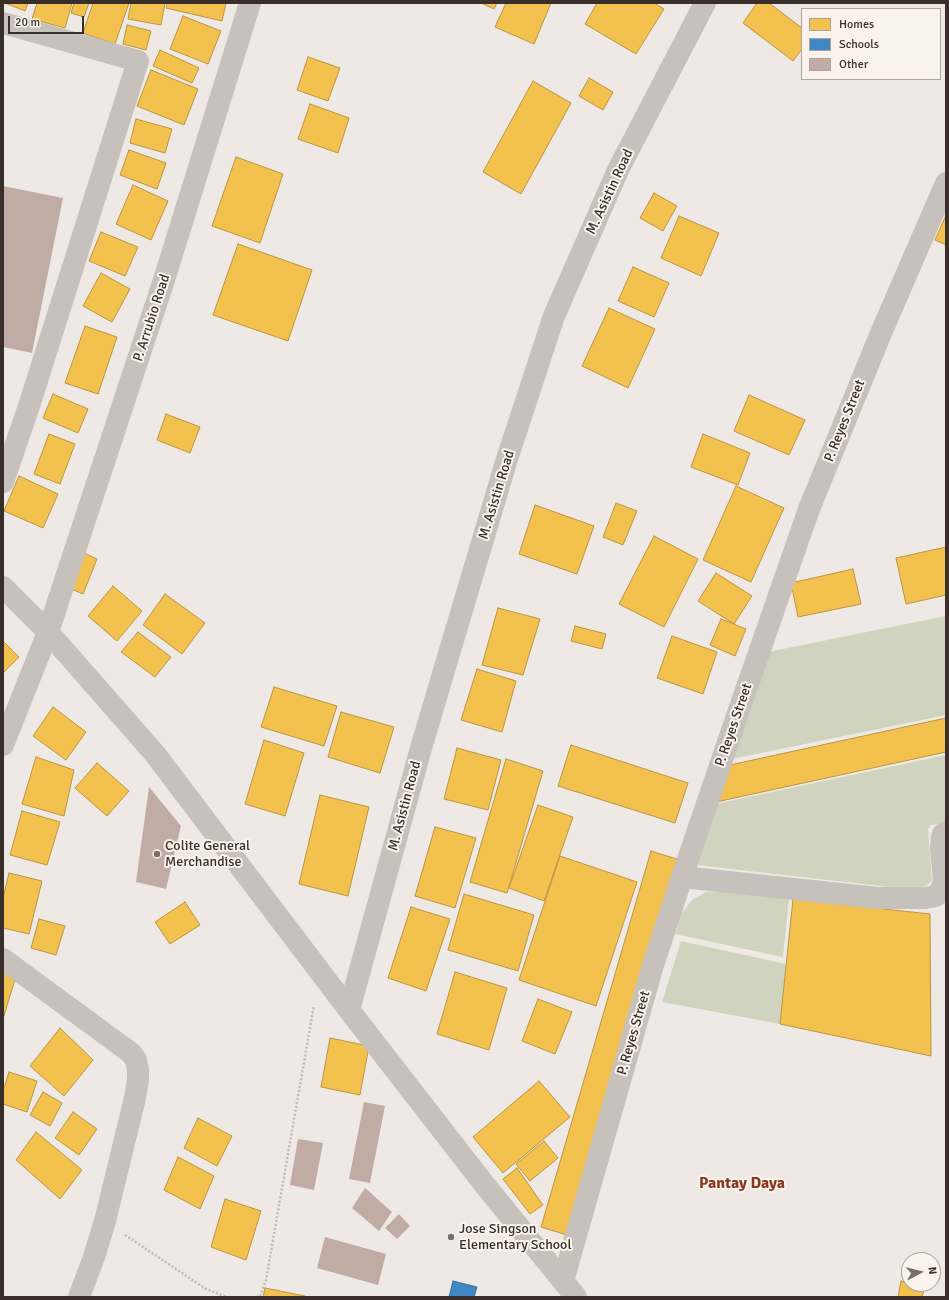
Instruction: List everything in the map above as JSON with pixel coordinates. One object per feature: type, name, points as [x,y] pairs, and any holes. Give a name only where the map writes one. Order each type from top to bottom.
[{"type":"street","name":"P. Arrubio Road","points":[[3,745],[48,632],[164,280],[250,3]]},
{"type":"street","name":"M. Asistin Road","points":[[349,1010],[421,748],[506,462],[554,316],[618,170],[705,3]]},
{"type":"street","points":[[3,23],[138,61],[29,406],[3,482]]},
{"type":"street","name":"P. Reyes Street","points":[[569,1289],[649,981],[682,877],[809,509],[878,340],[946,183]]},
{"type":"street","points":[[3,587],[48,632],[155,754],[349,1010],[484,1184],[569,1289]]},
{"type":"street","points":[[682,877],[878,898],[925,898],[936,896],[941,890],[944,881],[941,848],[942,837],[946,832]]},
{"type":"street","points":[[3,959],[131,1053],[136,1060],[138,1080],[135,1098],[105,1221],[94,1257],[79,1297]]},
{"type":"path","points":[[256,1297],[260,1296],[266,1280],[320,971]]},
{"type":"path","points":[[105,1221],[206,1289],[227,1297]]},
{"type":"green space","points":[[946,616],[946,715],[727,760],[763,653]]},
{"type":"green space","points":[[946,755],[946,823],[931,825],[928,829],[932,880],[926,886],[907,889],[696,865],[716,804]]},
{"type":"green space","points":[[728,891],[789,899],[783,957],[675,934],[682,913],[692,900],[706,892]]},
{"type":"green space","points":[[681,941],[786,964],[780,1024],[662,1002]]},
{"type":"building: Homes","points":[[5,3],[28,3],[25,11]]},
{"type":"building: Homes","points":[[37,3],[72,3],[65,28],[32,19]]},
{"type":"building: Homes","points":[[74,3],[89,3],[84,17],[71,13]]},
{"type":"building: Homes","points":[[93,3],[129,3],[115,44],[83,33]]},
{"type":"building: Homes","points":[[131,3],[165,3],[161,25],[128,19]]},
{"type":"building: Homes","points":[[167,3],[226,3],[222,21],[166,8]]},
{"type":"building: Homes","points":[[481,3],[497,3],[494,9]]},
{"type":"building: Homes","points":[[506,3],[551,3],[534,44],[495,27]]},
{"type":"building: Homes","points":[[597,3],[654,3],[664,9],[636,54],[585,24]]},
{"type":"building: Homes","points":[[757,3],[769,3],[801,27],[801,50],[793,61],[743,23]]},
{"type":"building: Homes","points":[[183,16],[221,31],[208,64],[170,49]]},
{"type":"building: Homes","points":[[127,25],[151,31],[146,50],[123,44]]},
{"type":"building: Homes","points":[[160,50],[199,68],[192,83],[153,66]]},
{"type":"building: Homes","points":[[308,57],[340,68],[328,101],[297,90]]},
{"type":"building: Homes","points":[[151,70],[198,89],[184,125],[137,106]]},
{"type":"building: Homes","points":[[589,78],[613,92],[603,110],[579,96]]},
{"type":"building: Homes","points":[[533,81],[571,103],[521,194],[483,172]]},
{"type":"building: Homes","points":[[310,104],[349,118],[338,153],[298,139]]},
{"type":"building: Homes","points":[[136,119],[172,129],[165,153],[130,143]]},
{"type":"building: Homes","points":[[129,150],[166,163],[157,189],[120,175]]},
{"type":"building: Homes","points":[[236,157],[283,174],[260,243],[212,226]]},
{"type":"building: Homes","points":[[133,185],[168,201],[151,240],[116,224]]},
{"type":"building: Homes","points":[[654,193],[677,206],[663,231],[640,218]]},
{"type":"building: Homes","points":[[946,215],[946,245],[935,240]]},
{"type":"building: Homes","points":[[679,216],[719,233],[701,276],[661,258]]},
{"type":"building: Homes","points":[[101,232],[138,247],[125,276],[89,261]]},
{"type":"building: Homes","points":[[238,244],[312,270],[288,341],[213,315]]},
{"type":"building: Homes","points":[[633,267],[669,283],[654,317],[618,301]]},
{"type":"building: Homes","points":[[101,273],[130,289],[112,322],[83,306]]},
{"type":"building: Homes","points":[[609,308],[655,329],[628,388],[582,366]]},
{"type":"building: Homes","points":[[85,326],[117,337],[98,394],[65,383]]},
{"type":"building: Homes","points":[[53,394],[88,409],[78,433],[43,418]]},
{"type":"building: Homes","points":[[749,395],[805,420],[789,455],[734,431]]},
{"type":"building: Homes","points":[[166,414],[200,427],[190,453],[157,440]]},
{"type":"building: Homes","points":[[49,434],[75,444],[60,484],[34,474]]},
{"type":"building: Homes","points":[[703,434],[750,453],[738,485],[691,467]]},
{"type":"building: Homes","points":[[19,476],[58,494],[43,528],[4,511]]},
{"type":"building: Homes","points":[[736,486],[784,508],[751,582],[703,560]]},
{"type":"building: Homes","points":[[616,503],[637,511],[623,545],[603,537]]},
{"type":"building: Homes","points":[[535,505],[594,526],[577,574],[519,554]]},
{"type":"building: Homes","points":[[654,536],[698,559],[664,627],[619,604]]},
{"type":"building: Homes","points":[[946,547],[946,595],[906,604],[896,558]]},
{"type":"building: Homes","points":[[84,553],[97,559],[83,594],[69,588]]},
{"type":"building: Homes","points":[[853,569],[861,604],[798,617],[791,583]]},
{"type":"building: Homes","points":[[716,573],[752,596],[734,624],[698,601]]},
{"type":"building: Homes","points":[[113,586],[142,611],[117,641],[88,616]]},
{"type":"building: Homes","points":[[165,594],[205,623],[182,654],[143,625]]},
{"type":"building: Homes","points":[[498,608],[540,619],[523,675],[482,665]]},
{"type":"building: Homes","points":[[721,619],[746,629],[735,656],[710,645]]},
{"type":"building: Homes","points":[[575,626],[606,634],[602,649],[571,641]]},
{"type":"building: Homes","points":[[138,632],[171,657],[155,677],[121,652]]},
{"type":"building: Homes","points":[[672,636],[717,652],[703,694],[657,678]]},
{"type":"building: Homes","points":[[3,641],[19,657],[3,673]]},
{"type":"building: Homes","points":[[477,669],[516,681],[502,732],[461,720]]},
{"type":"building: Homes","points":[[274,687],[337,706],[324,746],[261,727]]},
{"type":"building: Homes","points":[[53,707],[86,732],[66,760],[33,736]]},
{"type":"building: Homes","points":[[341,712],[394,727],[380,773],[328,757]]},
{"type":"building: Homes","points":[[946,718],[946,752],[716,802],[730,765]]},
{"type":"building: Homes","points":[[264,740],[304,753],[285,816],[245,804]]},
{"type":"building: Homes","points":[[571,745],[688,783],[675,823],[558,786]]},
{"type":"building: Homes","points":[[457,748],[501,760],[488,810],[444,799]]},
{"type":"building: Homes","points":[[36,757],[74,770],[64,816],[22,804]]},
{"type":"building: Homes","points":[[506,759],[543,771],[507,893],[470,882]]},
{"type":"building: Homes","points":[[97,763],[129,791],[107,816],[75,788]]},
{"type":"building: Homes","points":[[320,795],[369,807],[348,896],[299,884]]},
{"type":"building: Homes","points":[[538,805],[573,817],[544,901],[509,888]]},
{"type":"building: Homes","points":[[22,811],[60,822],[47,865],[10,855]]},
{"type":"building: Homes","points":[[435,827],[476,838],[455,908],[415,896]]},
{"type":"building: Homes","points":[[651,851],[680,860],[570,1236],[541,1227]]},
{"type":"building: Homes","points":[[560,856],[637,882],[596,1006],[519,980]]},
{"type":"building: Homes","points":[[9,873],[42,881],[29,934],[3,928],[3,898]]},
{"type":"building: Homes","points":[[464,894],[534,915],[518,971],[448,950]]},
{"type":"building: Homes","points":[[793,899],[930,914],[931,1056],[780,1024]]},
{"type":"building: Homes","points":[[185,902],[200,925],[170,944],[155,922]]},
{"type":"building: Homes","points":[[411,907],[450,919],[426,991],[388,978]]},
{"type":"building: Homes","points":[[39,919],[65,926],[56,955],[31,948]]},
{"type":"building: Homes","points":[[3,969],[17,973],[3,1019]]},
{"type":"building: Homes","points":[[455,972],[507,988],[489,1050],[437,1034]]},
{"type":"building: Homes","points":[[538,999],[572,1012],[555,1054],[522,1041]]},
{"type":"building: Homes","points":[[60,1028],[93,1060],[64,1096],[30,1066]]},
{"type":"building: Homes","points":[[330,1038],[369,1046],[360,1095],[321,1087]]},
{"type":"building: Homes","points":[[9,1072],[37,1081],[27,1112],[3,1104],[3,1091]]},
{"type":"building: Homes","points":[[539,1081],[570,1117],[503,1173],[473,1137]]},
{"type":"building: Homes","points":[[43,1092],[62,1103],[50,1126],[30,1115]]},
{"type":"building: Homes","points":[[73,1112],[97,1129],[79,1155],[55,1138]]},
{"type":"building: Homes","points":[[198,1118],[232,1136],[217,1166],[184,1148]]},
{"type":"building: Homes","points":[[36,1132],[82,1170],[60,1199],[16,1160]]},
{"type":"building: Homes","points":[[544,1141],[558,1158],[530,1181],[516,1164]]},
{"type":"building: Homes","points":[[178,1157],[214,1176],[200,1209],[164,1190]]},
{"type":"building: Homes","points":[[517,1168],[543,1205],[530,1214],[503,1179]]},
{"type":"building: Homes","points":[[225,1199],[261,1211],[246,1260],[211,1247]]},
{"type":"building: Homes","points":[[901,1281],[901,1292],[923,1292],[922,1297],[898,1297]]},
{"type":"building: Homes","points":[[265,1288],[305,1296],[305,1297],[263,1297]]},
{"type":"building: Schools","points":[[453,1281],[477,1287],[474,1297],[449,1297]]},
{"type":"building: Other","points":[[3,186],[63,198],[32,353],[3,347]]},
{"type":"building: Other","name":"Colite General Merchandise","points":[[149,787],[181,826],[166,889],[136,882]]},
{"type":"building: Other","points":[[364,1102],[385,1106],[370,1183],[349,1179]]},
{"type":"building: Other","points":[[298,1139],[323,1143],[314,1190],[290,1185]]},
{"type":"building: Other","points":[[365,1188],[392,1212],[379,1231],[352,1208]]},
{"type":"building: Other","points":[[399,1214],[410,1226],[397,1239],[385,1228]]},
{"type":"building: Other","points":[[325,1237],[386,1254],[378,1285],[317,1268]]},
{"type":"place","name":"Colite General Merchandise","points":[[157,854]]},
{"type":"place","name":"Jose Singson Elementary School","points":[[451,1237]]},
{"type":"district","name":"Pantay Daya","points":[[742,1184]]}]
